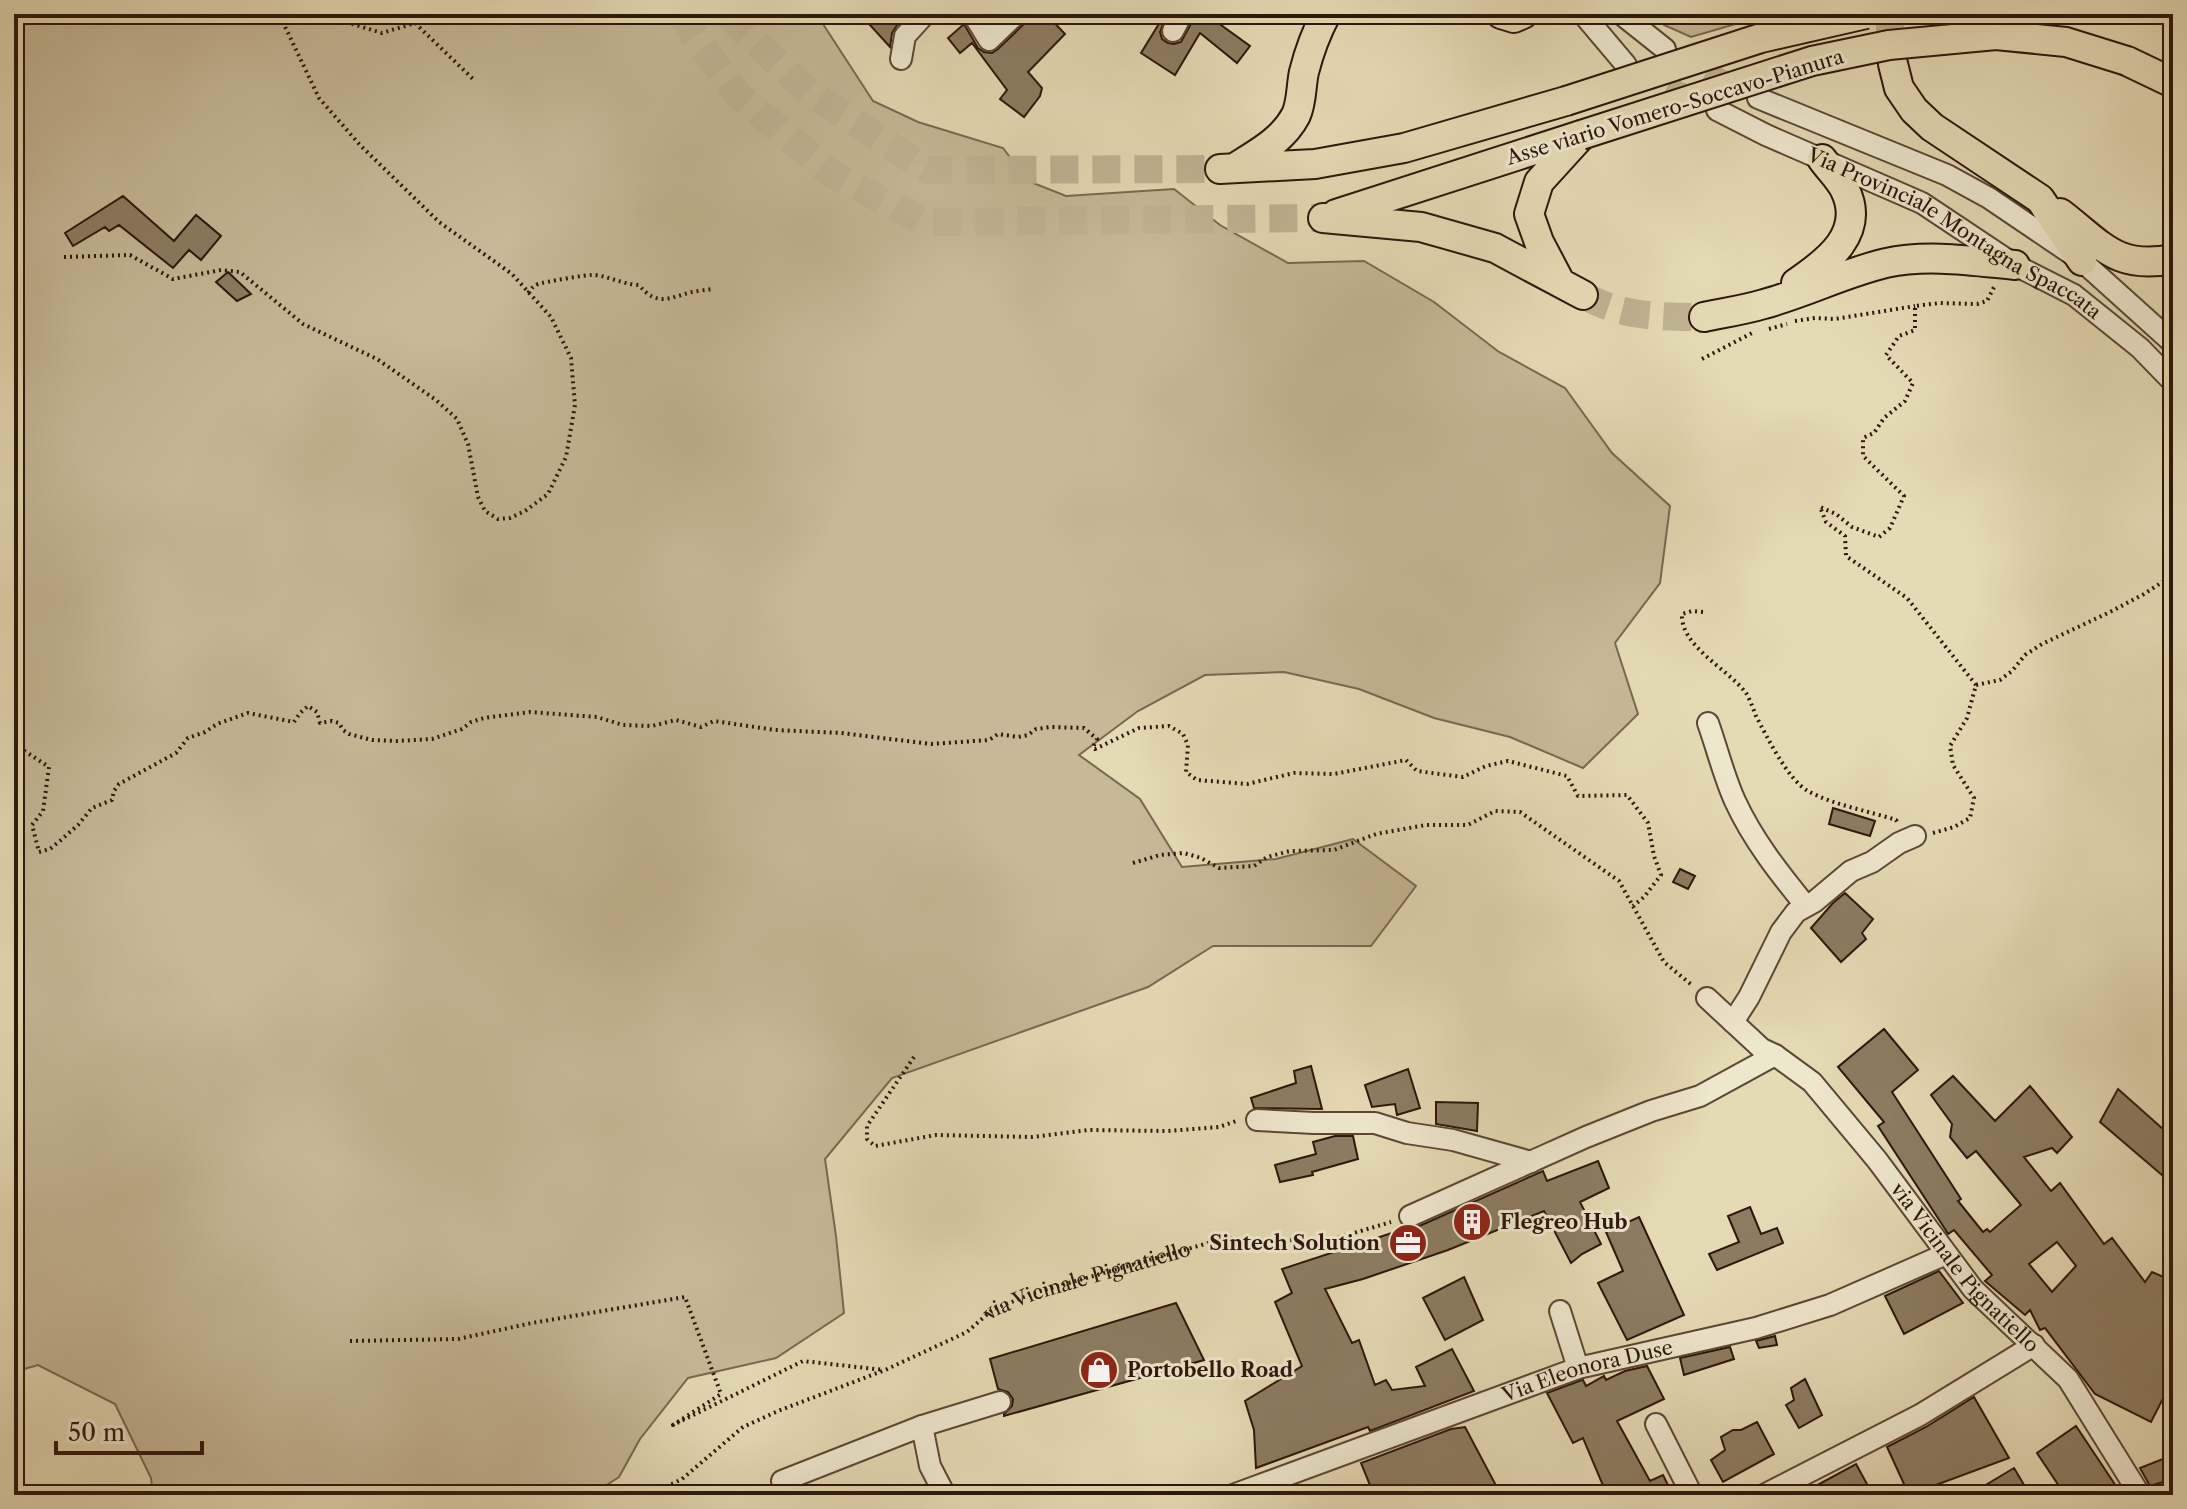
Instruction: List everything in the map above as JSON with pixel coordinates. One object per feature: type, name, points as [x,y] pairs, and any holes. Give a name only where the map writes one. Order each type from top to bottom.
[{"type":"highway","name":"Asse viario Vomero-Soccavo-Pianura","points":[[1326,14],[1315,35],[1303,74],[1297,113],[1270,146],[1227,169],[1315,164],[1404,148],[1566,101],[1761,38],[1866,14]]},
{"type":"highway","points":[[1501,14],[1514,18],[1523,14]]},
{"type":"highway","name":"Asse viario Vomero-Soccavo-Pianura","points":[[1581,135],[1539,182],[1529,214],[1539,242],[1571,288],[1495,248],[1421,227],[1323,218],[1581,135],[1812,61],[1889,45],[1996,35],[2066,42],[2127,61],[2173,83]]},
{"type":"highway","points":[[1893,64],[1899,88],[1906,100],[1932,127],[2065,216],[2100,245],[2137,263],[2173,259]]},
{"type":"highway","points":[[1764,304],[1823,265],[1844,239],[1850,223],[1850,207],[1845,190],[1822,159]]},
{"type":"highway","points":[[2040,199],[2082,261]]},
{"type":"highway","points":[[1704,317],[1764,304],[1887,263],[1959,260],[2008,273]]},
{"type":"street","points":[[901,59],[905,36],[925,14]]},
{"type":"street","points":[[973,14],[989,40],[1016,14]]},
{"type":"street","points":[[1583,14],[1626,65]]},
{"type":"street","points":[[1621,14],[1665,49]]},
{"type":"street","name":"Via Provinciale Montagna Spaccata","points":[[1758,98],[1947,175],[1989,198],[2082,261],[2173,343]]},
{"type":"street","name":"Via Provinciale Montagna Spaccata","points":[[1717,110],[1766,135],[1922,203],[2008,273],[2074,295],[2140,348],[2173,382]]},
{"type":"street","points":[[1708,723],[1734,799],[1777,870],[1806,906]]},
{"type":"street","points":[[1733,1022],[1781,932],[1796,912],[1851,871],[1911,838]]},
{"type":"street","name":"via Vicinale Pignatiello","points":[[1707,998],[1762,1049],[1812,1082],[1877,1160],[1973,1289],[2068,1379],[2140,1495]]},
{"type":"street","points":[[1410,1216],[1599,1132],[1700,1096],[1775,1055]]},
{"type":"street","points":[[1257,1120],[1375,1123],[1407,1133],[1453,1140],[1531,1162]]},
{"type":"street","name":"Via Eleonora Duse","points":[[1233,1495],[1578,1368],[1756,1328],[1830,1305],[1946,1254]]},
{"type":"street","points":[[1560,1311],[1578,1368]]},
{"type":"street","points":[[1764,1495],[1920,1415],[2034,1345]]},
{"type":"street","points":[[782,1481],[922,1426],[1000,1402]]},
{"type":"street","points":[[1656,1424],[1692,1495]]},
{"type":"street","points":[[922,1426],[930,1466],[945,1495]]},
{"type":"path","points":[[64,257],[130,255],[173,279],[221,270],[240,272],[303,324],[377,359],[436,400],[457,419],[468,444],[478,497],[485,511],[498,519],[510,518],[548,494],[566,457],[575,405],[571,358],[551,317],[512,274],[439,222],[360,145],[319,98],[279,14]]},
{"type":"path","points":[[330,14],[382,33],[415,23],[474,80]]},
{"type":"path","points":[[1702,359],[1750,334],[1798,320],[1835,319],[1940,303],[1977,304],[1987,301],[1995,284],[2008,273]]},
{"type":"path","points":[[528,293],[534,286],[546,281],[592,274],[611,278],[621,284],[639,285],[647,295],[661,300],[712,289]]},
{"type":"path","points":[[1915,306],[1915,330],[1899,336],[1886,355],[1913,383],[1905,401],[1884,418],[1874,433],[1863,438],[1863,456],[1904,496],[1890,528],[1879,537],[1852,527],[1836,514],[1820,507],[1826,522],[1845,536],[1846,556],[1907,598],[1976,685]]},
{"type":"path","points":[[1976,685],[2000,680],[2025,655],[2042,644],[2110,612],[2173,575]]},
{"type":"path","points":[[1703,612],[1682,614],[1681,624],[1686,634],[1747,695],[1790,776],[1807,791],[1896,820],[1911,838],[1954,827],[1970,818],[1974,798],[1953,765],[1950,746],[1967,718],[1976,685]]},
{"type":"path","points":[[14,744],[49,767],[43,811],[32,825],[39,852],[50,849],[61,840],[92,808],[112,800],[119,784],[176,753],[188,738],[248,713],[294,722],[308,706],[317,712],[320,723],[339,723],[349,734],[372,740],[397,741],[432,739],[484,718],[530,712],[597,717],[623,725],[652,726],[676,720],[701,727],[714,721],[775,730],[841,733],[931,744],[989,740],[998,734],[1018,737],[1036,729],[1070,727],[1084,728],[1097,739],[1095,749],[1139,728],[1169,726],[1183,734],[1188,745],[1186,772],[1197,780],[1247,784],[1294,773],[1334,774],[1406,760],[1417,771],[1463,777],[1486,766],[1508,761],[1567,776],[1578,796],[1627,795],[1648,823],[1661,875],[1633,906]]},
{"type":"path","points":[[1133,863],[1160,855],[1184,853],[1219,868],[1254,866],[1267,857],[1290,851],[1334,850],[1376,834],[1426,825],[1468,825],[1495,811],[1520,812],[1619,881],[1664,962],[1707,998]]},
{"type":"path","points":[[914,1057],[867,1126],[867,1139],[875,1146],[936,1135],[1032,1137],[1088,1130],[1168,1131],[1257,1120]]},
{"type":"path","name":"via Vicinale Pignatiello","points":[[650,1495],[682,1479],[743,1427],[885,1370],[967,1332],[992,1310],[1034,1293],[1226,1238],[1327,1241],[1410,1216]]},
{"type":"path","points":[[350,1341],[458,1339],[685,1297],[721,1394],[673,1425],[803,1361],[885,1370]]},
{"type":"shaded area","points":[[14,14],[820,14],[821,21],[873,101],[918,122],[1003,148],[1028,181],[1066,196],[1174,189],[1220,225],[1288,263],[1364,261],[1434,302],[1499,352],[1565,388],[1612,453],[1670,506],[1660,583],[1615,643],[1638,714],[1583,768],[1510,737],[1434,718],[1359,689],[1284,672],[1205,675],[1138,711],[1079,755],[1140,799],[1182,867],[1276,859],[1353,839],[1416,886],[1371,946],[1213,946],[1148,987],[892,1078],[825,1159],[844,1313],[776,1358],[688,1378],[640,1439],[619,1477],[591,1495],[153,1495],[151,1478],[115,1404],[38,1365],[14,1372]]},
{"type":"shaded area","points":[[1660,14],[1770,14],[1691,37],[1664,25]]},
{"type":"building","points":[[860,14],[904,14],[892,33],[890,47]]},
{"type":"building","points":[[1029,14],[1046,14],[1065,34],[1028,72],[1042,88],[1040,96],[1024,117],[1000,99],[1007,90],[972,43],[960,53],[948,38],[964,24],[978,48],[992,53],[1025,23]]},
{"type":"building","points":[[1165,14],[1160,32],[1162,39],[1168,43],[1181,42],[1195,14],[1228,14],[1221,25],[1250,46],[1237,63],[1200,33],[1175,75],[1141,53]]},
{"type":"building","points":[[123,196],[174,241],[196,215],[221,236],[201,260],[189,250],[173,268],[119,225],[109,231],[105,227],[73,246],[65,233]]},
{"type":"building","points":[[228,272],[251,294],[237,301],[216,282]]},
{"type":"building","points":[[1833,808],[1875,821],[1870,836],[1829,824]]},
{"type":"building","points":[[1680,869],[1695,876],[1688,889],[1673,882]]},
{"type":"building","points":[[1845,893],[1873,919],[1862,933],[1866,939],[1841,962],[1811,928]]},
{"type":"building","points":[[1884,1029],[1918,1070],[1892,1092],[1961,1199],[1958,1201],[1983,1232],[1987,1229],[1990,1232],[2021,1205],[1976,1151],[1967,1158],[1950,1137],[1952,1124],[1931,1095],[1953,1076],[1995,1121],[2030,1086],[2072,1137],[2057,1153],[2052,1148],[2024,1157],[2051,1191],[2060,1183],[2104,1244],[2112,1238],[2145,1282],[2152,1272],[2173,1281],[2173,1379],[2151,1422],[2095,1394],[2045,1328],[2040,1330],[2030,1310],[2025,1315],[1985,1281],[1992,1275],[1954,1230],[1948,1234],[1878,1126],[1884,1122],[1838,1067]],"holes":[[[2057,1242],[2076,1266],[2052,1292],[2029,1264]]]},
{"type":"building","points":[[1311,1066],[1322,1109],[1254,1108],[1251,1098],[1296,1083],[1294,1071]]},
{"type":"building","points":[[1408,1069],[1420,1108],[1397,1115],[1395,1104],[1372,1107],[1365,1085]]},
{"type":"building","points":[[2118,1089],[2173,1138],[2173,1161],[2162,1175],[2100,1122]]},
{"type":"building","points":[[1436,1102],[1478,1103],[1477,1131],[1436,1124]]},
{"type":"building","points":[[1335,1136],[1353,1136],[1358,1159],[1312,1172],[1313,1175],[1280,1182],[1275,1165],[1316,1154],[1313,1142]]},
{"type":"building","points":[[1598,1161],[1609,1188],[1580,1202],[1601,1244],[1571,1263],[1544,1211],[1448,1250],[1325,1289],[1352,1343],[1359,1340],[1375,1385],[1386,1380],[1392,1390],[1425,1386],[1416,1367],[1452,1349],[1474,1391],[1370,1431],[1368,1427],[1256,1468],[1254,1430],[1245,1401],[1302,1366],[1275,1302],[1292,1293],[1282,1269],[1415,1228],[1543,1171],[1547,1181]]},
{"type":"building","points":[[1750,1207],[1761,1234],[1777,1228],[1783,1243],[1717,1270],[1709,1254],[1739,1242],[1728,1216]]},
{"type":"building","points":[[1639,1217],[1684,1315],[1627,1340],[1598,1283],[1623,1271],[1606,1232]]},
{"type":"building","points":[[1939,1271],[1963,1303],[1904,1334],[1885,1296]]},
{"type":"building","points":[[1464,1277],[1483,1320],[1445,1340],[1423,1298]]},
{"type":"building","points":[[1176,1303],[1204,1360],[1004,1416],[1013,1399],[1008,1392],[998,1389],[990,1359]]},
{"type":"building","points":[[1775,1336],[1777,1345],[1759,1348],[1756,1341]]},
{"type":"building","points":[[1730,1347],[1734,1359],[1684,1375],[1680,1358]]},
{"type":"building","points":[[1647,1366],[1664,1399],[1617,1421],[1650,1481],[1663,1475],[1673,1495],[1607,1495],[1583,1438],[1573,1443],[1547,1393],[1582,1380],[1586,1386],[1604,1376],[1606,1380]]},
{"type":"building","points":[[1805,1379],[1822,1415],[1799,1428],[1786,1405],[1794,1400],[1791,1388]]},
{"type":"building","points":[[1974,1397],[2009,1458],[1909,1495],[1887,1447]]},
{"type":"building","points":[[1757,1422],[1774,1454],[1723,1482],[1711,1460],[1725,1450],[1721,1437]]},
{"type":"building","points":[[2076,1426],[2122,1495],[2065,1495],[2037,1453]]},
{"type":"building","points":[[1465,1427],[1501,1495],[1374,1495],[1361,1463],[1451,1429]]},
{"type":"building","points":[[2173,1455],[2173,1479],[2150,1486],[2140,1468]]},
{"type":"building","points":[[1856,1464],[1873,1495],[1799,1495]]},
{"type":"building","points":[[2014,1468],[2030,1495],[1969,1495]]},
{"type":"tunnel","points":[[679,14],[739,96],[832,174],[925,222],[1323,218]]},
{"type":"tunnel","points":[[727,14],[809,93],[928,170],[1220,169]]},
{"type":"tunnel","points":[[1889,14],[1893,64]]},
{"type":"tunnel","points":[[1680,58],[1741,89]]},
{"type":"tunnel","points":[[1641,72],[1698,101]]},
{"type":"tunnel","points":[[1583,295],[1626,312],[1704,317]]},
{"type":"place","name":"Flegreo Hub","points":[[1472,1222]]},
{"type":"place","name":"Sintech Solution","points":[[1408,1243]]},
{"type":"place","name":"Portobello Road","points":[[1099,1370]]}]
